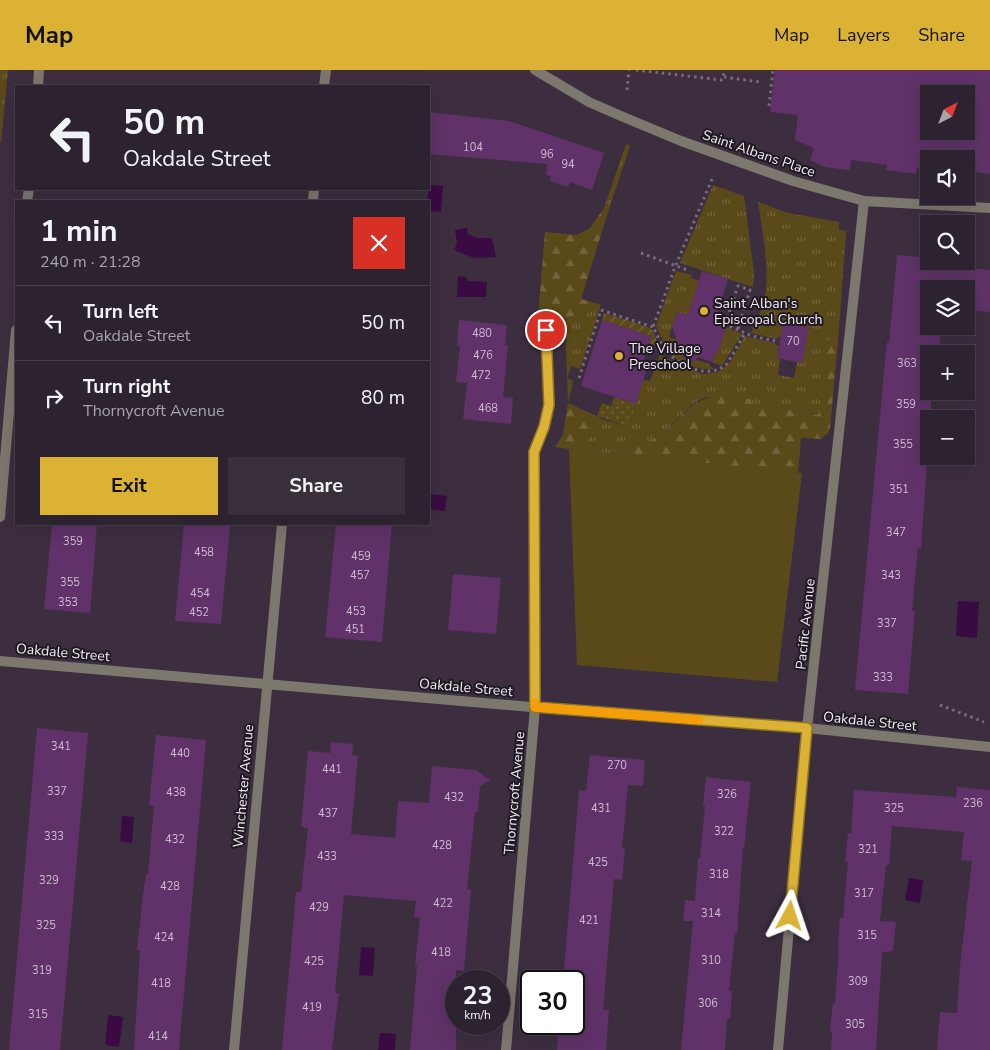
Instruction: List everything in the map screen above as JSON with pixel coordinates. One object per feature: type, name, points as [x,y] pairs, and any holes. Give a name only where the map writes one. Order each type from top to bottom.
[{"type":"street","points":[[38,85],[39,70]]},
{"type":"street","points":[[324,85],[326,70]]},
{"type":"street","name":"Saint Albans Place","points":[[535,70],[589,102],[682,141],[793,181],[864,201],[990,208]]},
{"type":"street","name":"Pacific Avenue","points":[[778,1050],[807,728],[864,201]]},
{"type":"street","name":"Thornycroft Avenue","points":[[506,1050],[535,707],[534,452],[544,427],[549,405],[546,330]]},
{"type":"street","points":[[0,518],[15,342]]},
{"type":"street","name":"Winchester Avenue","points":[[234,1050],[282,525]]},
{"type":"street","name":"Oakdale Street","points":[[0,661],[535,707],[807,728],[990,747]]},
{"type":"path","points":[[627,90],[628,70]]},
{"type":"path","points":[[636,70],[721,80],[724,77],[760,82]]},
{"type":"path","points":[[724,70],[724,77]]},
{"type":"path","points":[[770,104],[773,70]]},
{"type":"path","points":[[653,327],[675,266],[712,179]]},
{"type":"path","points":[[641,253],[690,271]]},
{"type":"path","points":[[725,324],[738,286],[750,290],[738,329]]},
{"type":"path","points":[[579,378],[601,310],[653,327],[669,354],[684,364],[700,371],[710,372],[727,364],[745,333]]},
{"type":"path","points":[[718,322],[745,333],[775,341]]},
{"type":"path","points":[[940,705],[984,722]]},
{"type":"green space","points":[[0,70],[8,70],[1,142],[0,142]]},
{"type":"green space","points":[[626,144],[630,146],[609,209],[604,208]]},
{"type":"green space","points":[[713,185],[744,196],[754,273],[753,287],[680,263]]},
{"type":"green space","points":[[758,202],[788,213],[839,222],[839,230],[846,231],[839,329],[829,338],[819,415],[750,403],[751,399],[708,397],[701,399],[687,409],[660,435],[648,441],[631,445],[618,454],[569,449],[598,430],[605,420],[629,427],[643,380],[650,381],[660,355],[702,374],[718,372],[729,364],[745,336],[774,343],[779,347],[777,358],[780,359],[778,375],[794,378],[797,362],[781,336],[776,339],[751,333],[763,306],[767,274]]},
{"type":"green space","points":[[604,208],[609,209],[581,299],[599,304],[578,318],[538,317],[545,232],[577,235],[590,228]]},
{"type":"green space","points":[[676,271],[692,275],[691,278],[699,281],[688,315],[677,312],[669,337],[684,342],[681,352],[684,359],[707,363],[714,369],[702,369],[677,359],[668,351],[656,326]]},
{"type":"green space","points":[[599,304],[601,305],[580,369],[571,366],[567,378],[565,320],[584,315]]},
{"type":"green space","points":[[604,313],[648,327],[654,333],[659,347],[649,343],[651,336],[602,320]]},
{"type":"green space","points":[[726,327],[742,334],[722,366],[712,362],[716,351],[718,352]]},
{"type":"green space","points":[[839,329],[830,428],[828,433],[821,439],[801,438],[798,473],[618,454],[628,446],[657,437],[697,403],[712,397],[729,396],[751,399],[751,403],[818,415],[829,338]]},
{"type":"green space","points":[[567,378],[573,381],[568,403]]},
{"type":"green space","points":[[614,397],[636,404],[629,427],[597,416],[602,403],[612,406]]},
{"type":"green space","points":[[568,403],[605,420],[587,440],[573,445],[569,449],[555,447],[563,435]]},
{"type":"green space","points":[[569,449],[802,473],[777,682],[577,665]]},
{"type":"shaded area","points":[[430,185],[443,186],[441,212],[430,211],[430,200],[427,200]]},
{"type":"shaded area","points":[[467,228],[468,234],[477,238],[492,238],[496,257],[474,258],[454,250],[457,243],[455,230]]},
{"type":"shaded area","points":[[458,276],[467,277],[467,281],[487,282],[486,297],[457,297]]},
{"type":"shaded area","points":[[430,494],[447,496],[445,511],[430,509]]},
{"type":"shaded area","points":[[958,601],[979,602],[977,638],[956,636]]},
{"type":"shaded area","points":[[122,816],[134,817],[132,843],[120,841]]},
{"type":"shaded area","points":[[909,878],[923,880],[920,903],[905,900]]},
{"type":"shaded area","points":[[361,947],[375,948],[373,976],[359,975]]},
{"type":"shaded area","points":[[108,1015],[123,1017],[119,1047],[105,1045]]},
{"type":"shaded area","points":[[380,1033],[396,1034],[395,1050],[378,1050]]},
{"type":"building","points":[[775,70],[990,70],[990,174],[975,172],[975,150],[920,150],[920,168],[917,168],[916,174],[886,170],[887,165],[851,160],[850,170],[825,167],[810,160],[814,148],[795,140],[798,115],[770,112]]},
{"type":"building","points":[[430,112],[509,121],[604,153],[592,190],[570,182],[568,187],[550,181],[551,176],[546,175],[547,164],[430,154]]},
{"type":"building","points":[[897,255],[920,257],[920,270],[990,270],[990,312],[975,311],[975,280],[920,280],[920,335],[940,335],[940,345],[920,345],[920,400],[931,400],[931,410],[920,410],[920,465],[927,465],[921,549],[918,548],[912,611],[915,611],[908,694],[855,690],[887,342],[889,343]]},
{"type":"building","points":[[702,271],[728,279],[714,324],[726,327],[718,352],[716,351],[712,362],[698,357],[694,362],[684,359],[672,327],[677,312],[688,315]]},
{"type":"building","points":[[459,320],[507,325],[505,345],[508,346],[503,397],[513,398],[511,424],[463,419],[467,383],[456,382],[460,346],[457,346]]},
{"type":"building","points":[[602,320],[651,336],[641,369],[646,371],[636,404],[581,386]]},
{"type":"building","points":[[783,322],[809,327],[802,363],[777,358]]},
{"type":"building","points":[[52,525],[97,525],[90,613],[44,609]]},
{"type":"building","points":[[184,525],[230,526],[221,624],[175,621]]},
{"type":"building","points":[[336,525],[392,525],[382,642],[325,637]]},
{"type":"building","points":[[453,574],[501,578],[496,634],[448,630]]},
{"type":"building","points":[[37,728],[88,733],[60,1050],[9,1050]]},
{"type":"building","points":[[156,735],[206,740],[179,1050],[134,1050],[140,951],[137,950],[143,894],[146,874],[148,874],[154,806],[149,805]]},
{"type":"building","points":[[331,742],[353,744],[352,755],[358,756],[351,834],[395,838],[398,801],[429,803],[432,766],[476,770],[490,780],[480,786],[478,812],[475,812],[467,889],[471,890],[464,970],[445,970],[445,1035],[456,1035],[456,1050],[410,1050],[420,918],[414,917],[416,901],[344,895],[335,993],[339,993],[332,1050],[282,1050],[296,892],[301,892],[308,828],[301,827],[308,751],[330,753]]},
{"type":"building","points":[[590,755],[645,760],[643,786],[628,785],[622,848],[625,848],[622,880],[614,879],[603,1010],[609,1010],[606,1050],[557,1050],[558,1035],[585,1035],[585,970],[564,970],[579,790],[586,791]]},
{"type":"building","points":[[706,777],[751,782],[743,847],[737,934],[735,933],[729,991],[732,991],[730,1019],[727,1019],[725,1050],[681,1050],[693,921],[683,921],[685,900],[695,901],[698,858],[700,858],[705,806],[703,806]]},
{"type":"building","points":[[957,787],[990,790],[990,1050],[937,1050],[940,1012],[957,1013],[960,966],[972,861],[961,860],[964,832],[892,826],[889,865],[886,865],[880,921],[896,922],[893,951],[882,952],[876,1050],[831,1050],[832,1032],[830,1031],[833,1003],[835,1003],[840,918],[843,918],[848,862],[845,862],[848,833],[851,834],[854,790],[956,797]]},
{"type":"slow traffic","points":[[535,703],[535,707],[699,720]]},
{"type":"place","name":"Saint Alban's Episcopal Church","points":[[704,311]]},
{"type":"place","name":"The Village Preschool","points":[[619,356]]},
{"type":"route","points":[[546,330],[549,405],[544,427],[534,452],[535,707],[807,728],[790,916]]}]
